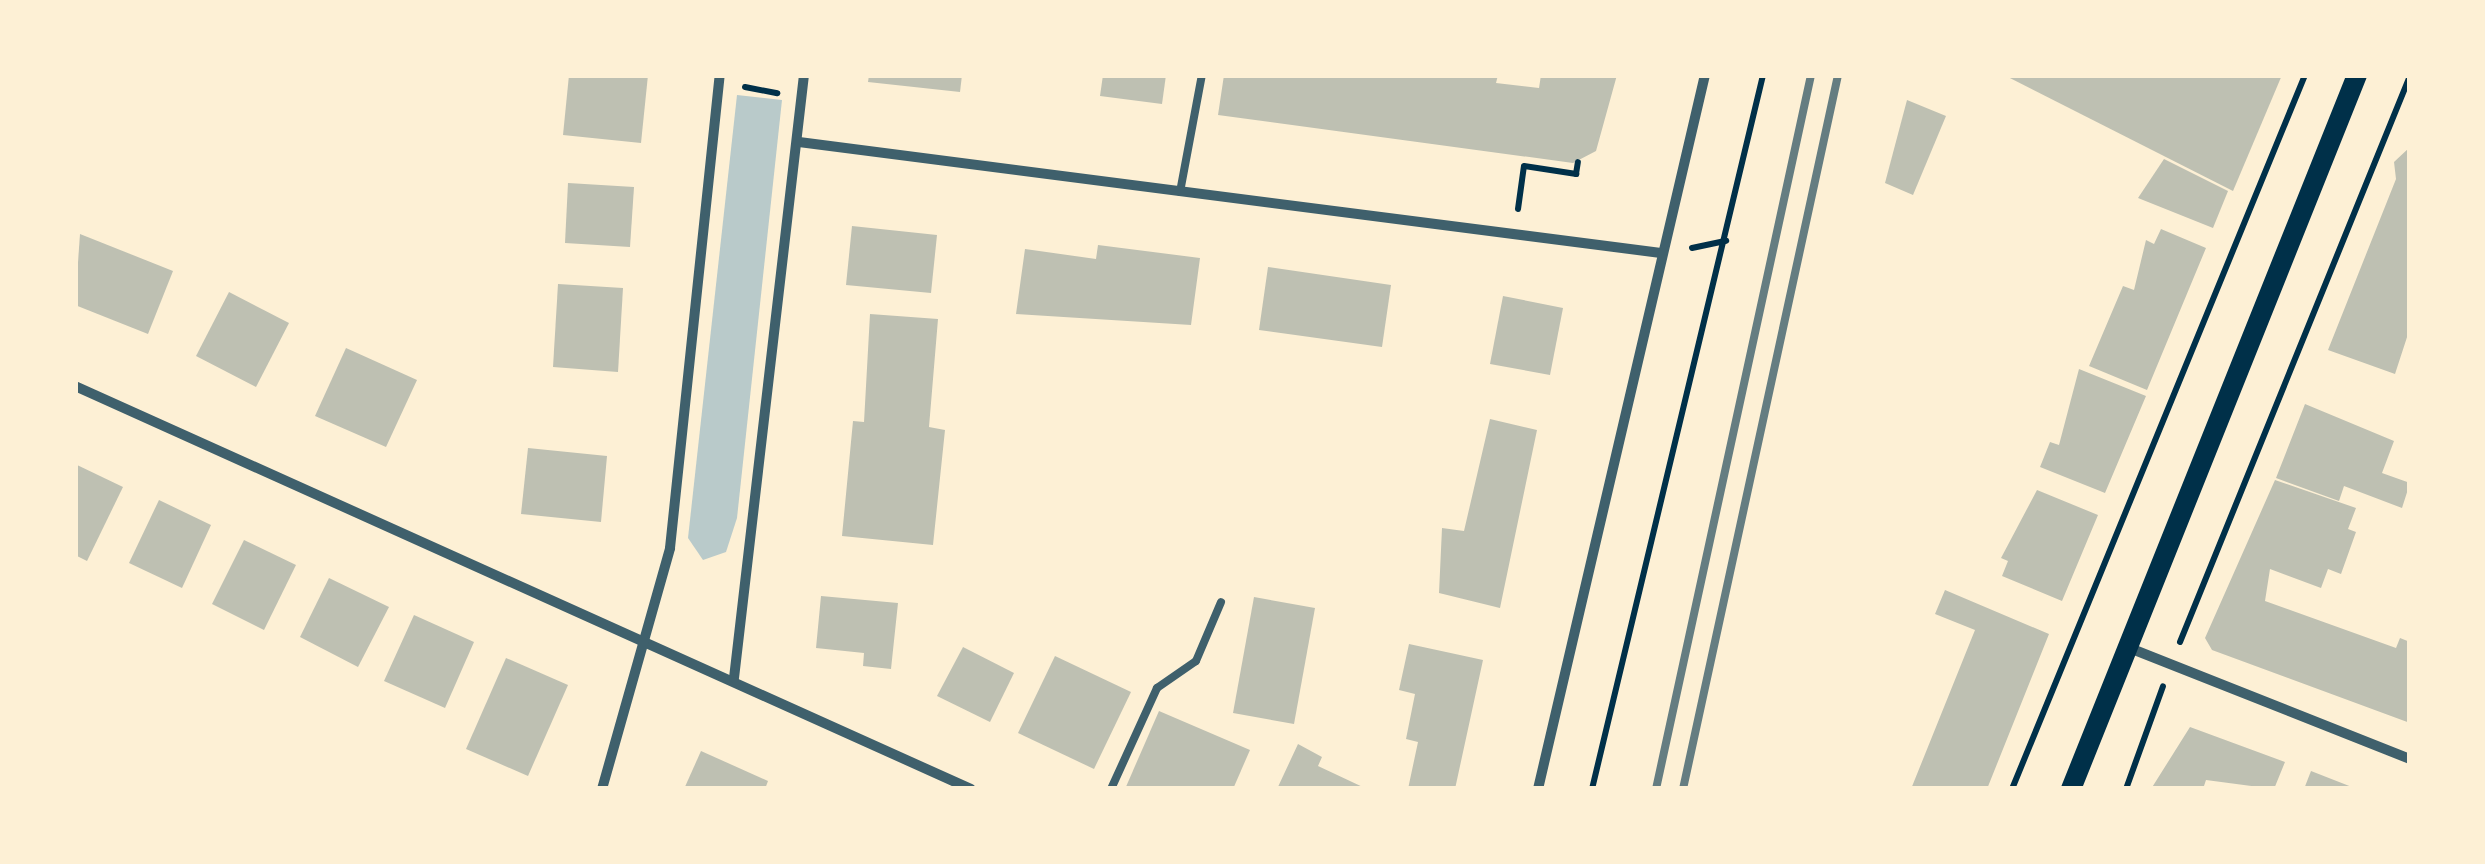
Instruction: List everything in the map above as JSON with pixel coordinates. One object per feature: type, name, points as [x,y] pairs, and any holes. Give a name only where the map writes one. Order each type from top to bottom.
[{"type":"main road","points":[[2071,789],[2357,75]]},
{"type":"street","points":[[734,678],[804,75]]},
{"type":"street","points":[[1538,789],[1704,75]]},
{"type":"street","points":[[602,789],[670,548],[719,79]]},
{"type":"street","points":[[798,142],[1661,253]]},
{"type":"street","points":[[75,386],[644,648],[734,678],[971,789]]},
{"type":"street","points":[[2126,647],[2410,759]]},
{"type":"lane","points":[[1180,192],[1202,75]]},
{"type":"lane","points":[[1110,789],[1157,688],[1196,661],[1221,602]]},
{"type":"path","points":[[1592,789],[1763,75]]},
{"type":"path","points":[[2012,789],[2305,75]]},
{"type":"path","points":[[2126,789],[2170,666],[2410,76]]},
{"type":"path","points":[[719,79],[802,98]]},
{"type":"path","points":[[1514,235],[1524,166],[1576,174],[1578,162]]},
{"type":"shaded area","points":[[737,95],[782,100],[737,518],[726,552],[703,560],[688,538]]},
{"type":"building","points":[[569,75],[648,75],[641,143],[563,135]]},
{"type":"building","points":[[869,75],[962,75],[960,92],[868,82]]},
{"type":"building","points":[[1103,75],[1166,75],[1162,104],[1100,96]]},
{"type":"building","points":[[1224,75],[1498,75],[1496,83],[1539,88],[1541,75],[1617,75],[1596,151],[1573,163],[1218,115]]},
{"type":"building","points":[[2004,75],[2282,75],[2233,191]]},
{"type":"building","points":[[1907,100],[1946,116],[1913,195],[1885,183]]},
{"type":"building","points":[[2410,147],[2410,328],[2395,374],[2328,350],[2396,179],[2394,162]]},
{"type":"building","points":[[2164,159],[2228,191],[2213,228],[2138,198]]},
{"type":"building","points":[[568,183],[634,187],[630,247],[565,243]]},
{"type":"building","points":[[852,226],[937,235],[931,293],[846,285]]},
{"type":"building","points":[[2161,229],[2206,248],[2147,390],[2089,366],[2123,286],[2134,290],[2146,240],[2154,244]]},
{"type":"building","points":[[80,234],[173,271],[148,334],[75,305]]},
{"type":"building","points":[[1098,245],[1200,258],[1191,325],[1016,314],[1025,249],[1096,259]]},
{"type":"building","points":[[1268,267],[1391,285],[1382,347],[1259,330]]},
{"type":"building","points":[[558,284],[623,288],[618,372],[553,367]]},
{"type":"building","points":[[229,292],[289,323],[256,387],[196,356]]},
{"type":"building","points":[[1503,296],[1563,308],[1550,375],[1490,364]]},
{"type":"building","points":[[870,314],[938,319],[929,427],[945,430],[933,545],[842,536],[853,421],[864,422]]},
{"type":"building","points":[[346,348],[417,380],[386,447],[315,416]]},
{"type":"building","points":[[2079,369],[2146,396],[2105,493],[2040,467],[2050,442],[2059,445]]},
{"type":"building","points":[[2305,404],[2394,441],[2382,473],[2410,483],[2402,508],[2344,486],[2339,501],[2276,478]]},
{"type":"building","points":[[1490,419],[1537,430],[1500,608],[1439,593],[1442,528],[1464,531]]},
{"type":"building","points":[[528,448],[607,456],[601,522],[521,514]]},
{"type":"building","points":[[75,464],[123,487],[87,561],[75,555]]},
{"type":"building","points":[[2275,480],[2356,508],[2348,529],[2356,532],[2341,574],[2328,569],[2321,588],[2270,569],[2265,601],[2396,648],[2400,638],[2410,642],[2410,723],[2212,650],[2205,638]]},
{"type":"building","points":[[2037,490],[2098,515],[2062,601],[2002,576],[2008,561],[2001,558]]},
{"type":"building","points":[[159,500],[211,525],[182,588],[129,563]]},
{"type":"building","points":[[244,540],[296,565],[264,630],[212,604]]},
{"type":"building","points":[[329,578],[389,607],[358,667],[300,637]]},
{"type":"building","points":[[1945,590],[2049,634],[1987,789],[1911,789],[1975,630],[1935,614]]},
{"type":"building","points":[[821,596],[898,603],[891,669],[863,666],[864,653],[816,648]]},
{"type":"building","points":[[1254,597],[1315,608],[1294,724],[1233,713]]},
{"type":"building","points":[[414,615],[474,642],[445,708],[384,681]]},
{"type":"building","points":[[1409,644],[1483,660],[1455,789],[1408,789],[1418,742],[1406,739],[1415,694],[1399,690]]},
{"type":"building","points":[[963,647],[1014,673],[990,722],[937,696]]},
{"type":"building","points":[[1055,656],[1131,692],[1094,769],[1018,733]]},
{"type":"building","points":[[506,658],[568,685],[528,776],[466,749]]},
{"type":"building","points":[[1159,711],[1250,750],[1233,789],[1125,789]]},
{"type":"building","points":[[2190,727],[2285,762],[2274,789],[2206,780],[2203,789],[2151,789]]},
{"type":"building","points":[[1298,744],[1322,757],[1318,766],[1367,789],[1277,789]]},
{"type":"building","points":[[701,751],[768,781],[765,789],[684,789]]},
{"type":"building","points":[[2311,771],[2357,789],[2304,789]]},
{"type":"railway","points":[[1656,789],[1811,75]]},
{"type":"railway","points":[[1683,789],[1838,75]]}]
